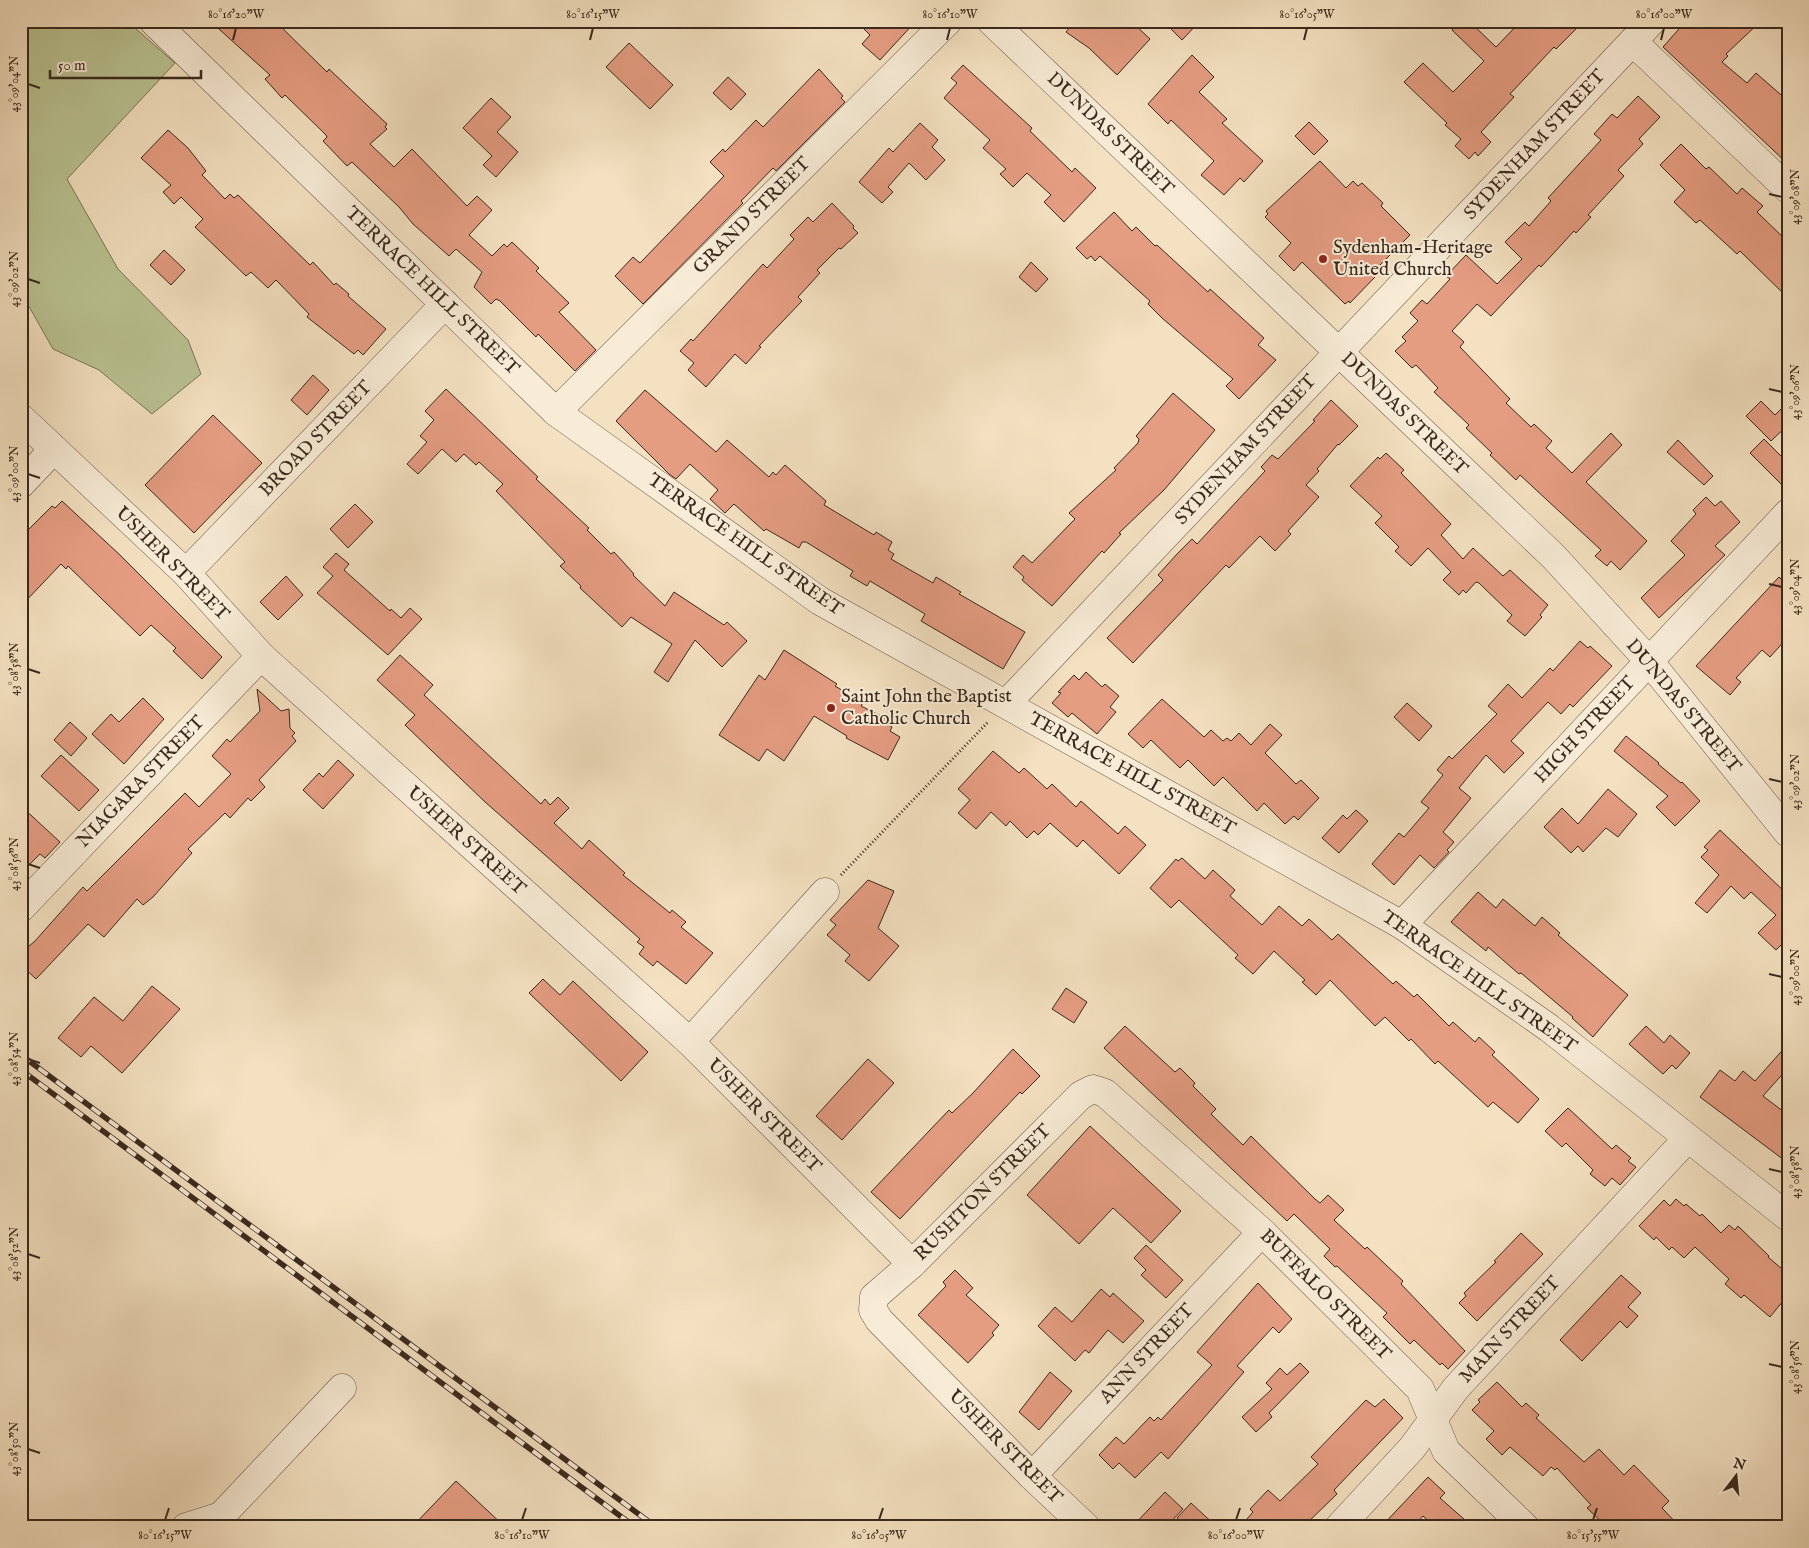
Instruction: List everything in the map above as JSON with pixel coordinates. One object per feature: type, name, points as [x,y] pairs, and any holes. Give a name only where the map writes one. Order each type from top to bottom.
[{"type":"street","name":"TERRACE HILL STREET","points":[[153,21],[556,412],[820,601],[1402,925],[1550,1028],[1687,1139],[1788,1216]]},
{"type":"street","name":"GRAND STREET","points":[[556,412],[948,21]]},
{"type":"street","name":"DUNDAS STREET","points":[[991,21],[1554,558],[1649,661],[1788,832]]},
{"type":"street","name":"SYDENHAM STREET","points":[[1006,704],[1652,21]]},
{"type":"street","points":[[1633,42],[1788,189]]},
{"type":"street","name":"BROAD STREET","points":[[186,574],[446,304]]},
{"type":"street","name":"USHER STREET","points":[[21,418],[186,574],[261,656],[690,1042],[912,1264]]},
{"type":"street","points":[[21,484],[54,449]]},
{"type":"street","name":"HIGH STREET","points":[[1402,925],[1788,513]]},
{"type":"street","name":"NIAGARA STREET","points":[[21,908],[261,656]]},
{"type":"street","points":[[690,1042],[825,892]]},
{"type":"street","name":"RUSHTON STREET","points":[[874,1297],[912,1264],[1080,1095],[1093,1089]]},
{"type":"street","name":"BUFFALO STREET","points":[[1093,1089],[1105,1093],[1262,1232],[1420,1389],[1432,1422],[1446,1451],[1525,1527]]},
{"type":"street","name":"MAIN STREET","points":[[1339,1527],[1412,1448],[1456,1388],[1687,1139]]},
{"type":"street","name":"ANN STREET","points":[[1032,1476],[1262,1232]]},
{"type":"street","name":"USHER STREET","points":[[874,1297],[873,1310],[879,1320],[1032,1476],[1086,1527]]},
{"type":"street","points":[[186,1527],[221,1516],[342,1388]]},
{"type":"path","points":[[825,892],[1006,704]]},
{"type":"green space","points":[[21,21],[127,21],[175,63],[67,179],[118,269],[188,340],[201,374],[152,414],[99,370],[53,349],[27,303],[21,301]]},
{"type":"building","points":[[210,21],[275,21],[327,72],[329,69],[387,124],[385,127],[387,129],[370,144],[394,167],[412,149],[467,206],[477,196],[492,210],[469,235],[492,256],[504,244],[507,247],[512,242],[539,268],[536,271],[569,303],[559,312],[596,350],[575,371],[538,334],[536,337],[500,301],[496,299],[491,304],[474,287],[482,272],[456,249],[449,256],[413,224],[399,207],[352,162],[347,166],[323,141],[327,137],[326,135],[285,95],[282,98],[265,79],[270,75]]},
{"type":"building","points":[[856,21],[916,21],[880,60],[862,44],[870,35]]},
{"type":"building","points":[[1075,21],[1131,21],[1150,39],[1117,75],[1089,48],[1066,32]]},
{"type":"building","points":[[1163,21],[1200,21],[1182,40]]},
{"type":"building","points":[[1460,21],[1469,21],[1496,47],[1521,21],[1584,21],[1556,49],[1554,47],[1510,94],[1514,97],[1481,132],[1491,142],[1478,156],[1475,152],[1469,159],[1455,146],[1461,139],[1404,82],[1423,63],[1453,92],[1484,61],[1452,30]]},
{"type":"building","points":[[1686,21],[1761,21],[1726,54],[1728,56],[1722,62],[1747,83],[1756,73],[1788,101],[1788,164],[1663,47]]},
{"type":"building","points":[[629,43],[673,85],[650,109],[606,67]]},
{"type":"building","points":[[1192,55],[1214,77],[1199,92],[1227,119],[1222,123],[1263,161],[1244,182],[1240,178],[1224,195],[1201,175],[1214,161],[1171,120],[1168,124],[1148,104]]},
{"type":"building","points":[[963,65],[1032,128],[1030,131],[1072,172],[1075,168],[1096,188],[1064,222],[1044,202],[1051,195],[1027,173],[1013,187],[1000,174],[1006,169],[983,148],[990,140],[944,98],[957,83],[951,78]]},
{"type":"building","points":[[819,69],[843,96],[841,98],[845,102],[776,171],[773,168],[741,201],[743,203],[643,304],[615,276],[633,257],[640,263],[724,176],[710,162],[723,149],[725,152],[756,120],[763,127]]},
{"type":"building","points":[[728,77],[746,94],[731,110],[713,93]]},
{"type":"building","points":[[1638,96],[1660,117],[1639,139],[1643,144],[1618,170],[1624,176],[1588,215],[1591,217],[1576,233],[1574,231],[1541,267],[1539,265],[1491,316],[1477,304],[1452,331],[1464,342],[1460,347],[1510,399],[1506,403],[1531,427],[1534,424],[1552,441],[1546,448],[1572,473],[1611,433],[1622,445],[1586,482],[1647,541],[1620,570],[1611,561],[1607,566],[1595,556],[1601,550],[1520,475],[1516,480],[1490,455],[1492,453],[1466,428],[1469,425],[1434,392],[1438,388],[1416,365],[1412,368],[1395,351],[1406,341],[1402,337],[1418,321],[1410,313],[1422,300],[1427,304],[1450,279],[1446,276],[1466,255],[1497,284],[1522,259],[1505,242],[1525,222],[1529,226],[1551,201],[1548,198],[1601,140],[1594,134],[1612,114],[1617,118]]},
{"type":"building","points":[[491,98],[511,117],[497,132],[518,152],[496,177],[483,165],[492,156],[463,128]]},
{"type":"building","points":[[1309,122],[1328,141],[1314,155],[1295,136]]},
{"type":"building","points":[[920,123],[938,140],[932,147],[945,160],[926,180],[909,163],[888,187],[893,192],[882,203],[859,182],[889,148],[893,152]]},
{"type":"building","points":[[168,130],[188,148],[206,171],[202,175],[225,199],[230,194],[234,198],[238,195],[310,265],[313,262],[334,285],[336,283],[349,294],[348,296],[386,329],[363,355],[358,350],[354,354],[307,317],[309,314],[276,280],[268,288],[251,272],[246,276],[195,227],[203,219],[181,197],[174,204],[163,192],[171,185],[141,158]]},
{"type":"building","points":[[1681,144],[1706,169],[1709,167],[1737,194],[1742,188],[1763,206],[1757,212],[1788,242],[1788,298],[1740,251],[1737,254],[1700,220],[1696,223],[1674,202],[1685,190],[1660,165]]},
{"type":"building","points":[[1320,161],[1346,188],[1353,181],[1358,186],[1362,183],[1383,203],[1381,206],[1410,235],[1380,265],[1382,266],[1374,275],[1375,277],[1350,303],[1349,301],[1345,304],[1302,262],[1294,271],[1279,256],[1291,243],[1265,217],[1268,214],[1266,211]]},
{"type":"building","points":[[832,203],[854,226],[853,228],[858,233],[841,249],[839,248],[817,270],[820,273],[798,297],[802,301],[759,346],[761,347],[746,364],[735,354],[706,387],[688,370],[694,363],[680,351],[691,339],[693,341],[763,264],[767,268],[794,239],[790,235],[808,217],[813,222]]},
{"type":"building","points":[[1114,212],[1132,231],[1136,227],[1208,292],[1210,289],[1264,338],[1258,345],[1276,360],[1239,399],[1226,386],[1233,379],[1162,318],[1148,304],[1150,301],[1100,256],[1095,261],[1091,256],[1087,259],[1076,248]]},
{"type":"building","points":[[164,250],[185,270],[171,285],[150,265]]},
{"type":"building","points":[[1031,262],[1048,279],[1036,292],[1019,277]]},
{"type":"building","points":[[313,375],[329,390],[307,415],[291,400]]},
{"type":"building","points":[[446,389],[538,477],[536,479],[589,528],[587,530],[611,554],[614,552],[633,575],[665,606],[674,592],[724,625],[727,622],[747,641],[722,667],[695,640],[668,682],[654,672],[672,644],[631,617],[622,627],[580,588],[581,586],[560,566],[565,562],[496,491],[503,484],[479,462],[476,465],[464,454],[456,462],[442,449],[418,474],[407,464],[427,442],[420,436],[434,420],[425,411]]},
{"type":"building","points":[[645,390],[716,452],[727,440],[769,477],[773,472],[776,475],[785,465],[826,501],[824,505],[874,535],[876,532],[892,542],[888,550],[894,554],[891,559],[933,583],[936,577],[961,592],[959,594],[1025,632],[1003,669],[921,621],[925,614],[870,581],[867,586],[850,576],[853,571],[806,542],[802,542],[799,548],[766,529],[764,531],[734,504],[725,513],[710,499],[718,490],[690,464],[676,479],[669,474],[616,421]]},
{"type":"building","points":[[1173,393],[1215,430],[1164,490],[1119,533],[1121,534],[1104,553],[1102,551],[1052,606],[1022,580],[1024,577],[1013,567],[1023,555],[1032,563],[1075,519],[1069,513],[1116,470],[1114,468],[1138,443],[1139,439],[1136,436]]},
{"type":"building","points":[[1331,400],[1358,426],[1338,444],[1317,469],[1319,471],[1306,485],[1319,497],[1288,531],[1291,534],[1275,551],[1260,536],[1229,568],[1226,565],[1133,663],[1107,638],[1163,580],[1158,575],[1177,554],[1192,539],[1197,544],[1265,471],[1261,467],[1272,455],[1278,459],[1315,421],[1313,420]]},
{"type":"building","points":[[1761,401],[1775,415],[1788,402],[1788,425],[1771,441],[1746,416]]},
{"type":"building","points":[[213,415],[262,463],[194,533],[145,485]]},
{"type":"building","points":[[1764,439],[1788,463],[1788,491],[1750,453]]},
{"type":"building","points":[[1678,440],[1713,476],[1704,485],[1667,452]]},
{"type":"building","points":[[1386,453],[1404,470],[1401,473],[1451,524],[1441,535],[1463,559],[1473,548],[1503,576],[1510,570],[1548,605],[1540,615],[1542,617],[1525,636],[1507,621],[1512,615],[1479,583],[1476,582],[1466,593],[1463,590],[1459,595],[1443,580],[1451,572],[1428,548],[1411,566],[1395,551],[1399,547],[1375,523],[1382,516],[1350,486],[1378,457],[1380,459]]},
{"type":"building","points":[[1706,497],[1715,506],[1721,501],[1740,522],[1715,546],[1725,555],[1659,618],[1641,598],[1685,555],[1671,541],[1696,514],[1693,510]]},
{"type":"building","points":[[62,501],[120,555],[222,657],[202,679],[173,651],[176,648],[151,625],[140,636],[68,566],[66,569],[61,564],[21,606],[21,537],[52,506],[55,508]]},
{"type":"building","points":[[355,504],[373,522],[348,548],[330,529]]},
{"type":"building","points":[[336,553],[349,564],[344,570],[390,611],[391,609],[401,618],[410,608],[422,619],[388,655],[317,593],[333,576],[323,567]]},
{"type":"building","points":[[286,576],[303,595],[278,620],[260,602]]},
{"type":"building","points":[[1779,577],[1788,586],[1788,637],[1770,657],[1762,650],[1736,678],[1741,682],[1730,695],[1696,666]]},
{"type":"building","points":[[1580,641],[1588,648],[1590,646],[1612,666],[1573,707],[1570,704],[1561,714],[1548,702],[1511,741],[1524,753],[1504,773],[1486,755],[1459,788],[1471,798],[1443,832],[1454,842],[1447,850],[1449,852],[1434,868],[1420,855],[1394,885],[1372,864],[1399,833],[1404,837],[1429,808],[1421,802],[1443,775],[1437,770],[1449,756],[1452,759],[1497,714],[1488,706],[1508,684],[1522,698],[1550,668],[1553,671]]},
{"type":"building","name":"Saint John the Baptist Catholic Church","points":[[784,650],[837,684],[835,686],[863,703],[861,706],[887,719],[885,723],[892,727],[890,731],[900,737],[888,760],[846,738],[847,736],[814,716],[784,761],[767,749],[759,761],[719,735],[759,675],[765,680]]},
{"type":"building","points":[[400,655],[433,685],[424,695],[541,804],[545,799],[550,805],[558,797],[569,808],[554,823],[582,849],[589,840],[625,873],[623,875],[670,913],[672,910],[686,922],[681,927],[713,953],[686,984],[657,961],[653,966],[639,954],[644,947],[637,942],[640,939],[484,801],[405,725],[415,715],[377,680]]},
{"type":"building","points":[[1086,672],[1102,687],[1105,684],[1119,696],[1110,707],[1116,712],[1097,734],[1072,713],[1068,717],[1052,703],[1061,693],[1058,692],[1074,675],[1079,680]]},
{"type":"building","points":[[257,689],[281,711],[289,709],[290,728],[295,733],[292,736],[296,741],[259,780],[265,787],[251,801],[248,798],[230,818],[225,813],[188,849],[192,853],[153,897],[143,905],[137,899],[104,937],[88,924],[36,979],[21,965],[21,953],[35,941],[83,887],[87,891],[185,793],[199,807],[231,774],[212,756],[227,739],[230,742],[260,711]]},
{"type":"building","points":[[143,698],[164,719],[124,764],[92,734],[111,714],[119,722]]},
{"type":"building","points":[[1162,699],[1204,737],[1211,730],[1223,741],[1227,738],[1231,741],[1239,733],[1251,745],[1270,724],[1282,735],[1265,753],[1296,784],[1301,780],[1319,798],[1298,820],[1294,816],[1285,824],[1264,803],[1257,811],[1223,777],[1214,786],[1188,760],[1180,768],[1151,740],[1143,748],[1128,734]]},
{"type":"building","points":[[1407,703],[1432,726],[1419,741],[1394,717]]},
{"type":"building","points":[[70,722],[87,738],[71,756],[54,740]]},
{"type":"building","points":[[1626,736],[1682,782],[1700,801],[1675,826],[1656,807],[1668,796],[1614,751]]},
{"type":"building","points":[[993,751],[1019,773],[1024,768],[1047,789],[1052,784],[1076,807],[1081,801],[1118,834],[1125,826],[1146,845],[1119,874],[1083,840],[1077,847],[1050,823],[1038,835],[1034,831],[1027,838],[1010,821],[1006,826],[991,812],[976,829],[958,813],[970,800],[958,789]]},
{"type":"building","points":[[61,755],[99,790],[79,811],[41,776]]},
{"type":"building","points":[[338,760],[354,775],[323,809],[303,790],[319,773],[323,777]]},
{"type":"building","points":[[1608,789],[1637,814],[1618,837],[1606,828],[1583,852],[1578,846],[1571,853],[1544,827],[1562,808],[1578,824]]},
{"type":"building","points":[[21,806],[60,842],[45,858],[40,854],[21,873]]},
{"type":"building","points":[[1356,810],[1368,821],[1339,853],[1322,838],[1343,815],[1347,819]]},
{"type":"building","points":[[1720,830],[1788,895],[1788,938],[1776,950],[1758,933],[1776,915],[1751,892],[1744,899],[1731,886],[1707,913],[1695,903],[1719,875],[1701,857],[1708,850],[1704,847]]},
{"type":"building","points":[[1182,858],[1205,879],[1213,870],[1235,890],[1230,896],[1262,925],[1279,906],[1302,926],[1309,919],[1332,940],[1338,934],[1393,984],[1396,981],[1414,997],[1417,994],[1449,1026],[1453,1022],[1475,1042],[1479,1037],[1495,1052],[1492,1055],[1539,1099],[1518,1123],[1493,1102],[1488,1107],[1438,1061],[1435,1064],[1411,1039],[1409,1041],[1385,1017],[1375,1026],[1330,980],[1316,995],[1302,982],[1305,980],[1274,951],[1253,974],[1235,958],[1238,955],[1179,900],[1171,908],[1150,888],[1176,859],[1178,861]]},
{"type":"building","points":[[868,880],[894,891],[878,928],[899,946],[869,981],[845,961],[850,955],[827,935],[836,925],[830,920]]},
{"type":"building","points":[[1478,892],[1496,908],[1503,899],[1535,926],[1542,917],[1560,933],[1558,935],[1628,995],[1593,1037],[1573,1017],[1521,973],[1519,974],[1488,947],[1486,951],[1451,922]]},
{"type":"building","points":[[543,979],[560,995],[573,981],[648,1052],[621,1081],[529,993]]},
{"type":"building","points":[[152,986],[180,1009],[122,1073],[91,1046],[81,1057],[58,1038],[94,997],[123,1021]]},
{"type":"building","points":[[1066,988],[1087,1002],[1074,1023],[1052,1009]]},
{"type":"building","points":[[1125,1026],[1175,1072],[1180,1068],[1195,1083],[1193,1086],[1216,1109],[1211,1114],[1243,1145],[1251,1136],[1320,1203],[1328,1195],[1344,1210],[1334,1220],[1365,1249],[1367,1247],[1403,1281],[1401,1284],[1465,1351],[1448,1369],[1442,1363],[1440,1365],[1414,1340],[1410,1344],[1383,1317],[1387,1313],[1324,1256],[1330,1249],[1294,1214],[1287,1221],[1104,1048]]},
{"type":"building","points":[[1646,1026],[1664,1043],[1670,1035],[1690,1053],[1676,1069],[1672,1065],[1663,1074],[1629,1044]]},
{"type":"building","points":[[1788,1044],[1788,1068],[1763,1096],[1788,1115],[1788,1163],[1700,1097],[1720,1070],[1735,1081],[1743,1071],[1755,1081]]},
{"type":"building","points":[[1013,1049],[1040,1076],[1022,1094],[1020,1092],[900,1219],[871,1192],[949,1110],[952,1113],[973,1093]]},
{"type":"building","points":[[868,1059],[894,1083],[842,1140],[816,1116]]},
{"type":"building","points":[[1568,1108],[1612,1149],[1616,1145],[1631,1158],[1628,1161],[1636,1167],[1620,1185],[1612,1178],[1605,1186],[1590,1174],[1593,1170],[1566,1143],[1562,1147],[1545,1131]]},
{"type":"building","points":[[1090,1126],[1181,1211],[1151,1243],[1113,1208],[1079,1244],[1027,1195]]},
{"type":"building","points":[[1676,1199],[1684,1206],[1686,1204],[1700,1216],[1702,1214],[1721,1233],[1729,1225],[1735,1230],[1738,1226],[1768,1257],[1788,1274],[1788,1295],[1770,1317],[1744,1295],[1741,1298],[1725,1284],[1729,1279],[1695,1247],[1684,1258],[1672,1247],[1669,1250],[1656,1237],[1654,1240],[1639,1226],[1664,1200],[1670,1206]]},
{"type":"building","points":[[1521,1233],[1543,1254],[1477,1321],[1459,1303],[1466,1296],[1464,1293],[1496,1262],[1494,1261]]},
{"type":"building","points":[[1146,1245],[1183,1280],[1166,1298],[1141,1275],[1146,1270],[1134,1258]]},
{"type":"building","points":[[955,1270],[973,1288],[966,1295],[999,1325],[992,1333],[994,1335],[968,1363],[918,1315],[946,1286],[943,1282]]},
{"type":"building","points":[[1621,1275],[1641,1293],[1628,1307],[1638,1316],[1627,1328],[1620,1321],[1582,1361],[1560,1340]]},
{"type":"building","points":[[1258,1283],[1292,1319],[1279,1333],[1273,1327],[1237,1366],[1244,1372],[1168,1459],[1161,1452],[1135,1478],[1119,1463],[1113,1469],[1099,1455],[1116,1437],[1124,1444],[1150,1417],[1154,1421],[1158,1417],[1161,1420],[1212,1365],[1197,1352]]},
{"type":"building","points":[[1101,1289],[1110,1297],[1113,1293],[1144,1321],[1123,1343],[1108,1330],[1089,1353],[1085,1350],[1075,1361],[1038,1326],[1055,1307],[1072,1322]]},
{"type":"building","points":[[1300,1363],[1309,1372],[1269,1413],[1272,1417],[1256,1432],[1242,1417],[1272,1389],[1266,1383],[1280,1368],[1287,1375]]},
{"type":"building","points":[[1050,1372],[1072,1391],[1039,1430],[1019,1412]]},
{"type":"building","points":[[1497,1382],[1522,1407],[1526,1403],[1539,1415],[1536,1418],[1584,1462],[1599,1449],[1624,1475],[1634,1465],[1669,1501],[1662,1508],[1680,1527],[1607,1527],[1587,1508],[1591,1505],[1557,1468],[1555,1470],[1551,1467],[1543,1476],[1510,1447],[1502,1455],[1486,1439],[1494,1431],[1472,1410],[1480,1402],[1478,1400]]},
{"type":"building","points":[[1384,1399],[1403,1418],[1334,1490],[1337,1494],[1303,1527],[1240,1527],[1253,1512],[1250,1509],[1268,1490],[1280,1501],[1318,1464],[1311,1457],[1366,1400],[1375,1407]]},
{"type":"building","points":[[1428,1477],[1445,1493],[1440,1498],[1473,1527],[1435,1527],[1423,1516],[1413,1527],[1381,1527]]},
{"type":"building","points":[[456,1481],[505,1527],[412,1527]]},
{"type":"building","points":[[1165,1492],[1183,1509],[1166,1527],[1132,1527]]},
{"type":"building","points":[[1191,1503],[1217,1527],[1187,1527],[1177,1518]]},
{"type":"railway","points":[[21,1055],[656,1527]]},
{"type":"railway","points":[[21,1070],[635,1527]]},
{"type":"place","name":"Sydenham-Heritage United Church","points":[[1323,259]]},
{"type":"place","name":"Saint John the Baptist Catholic Church","points":[[831,708]]}]
